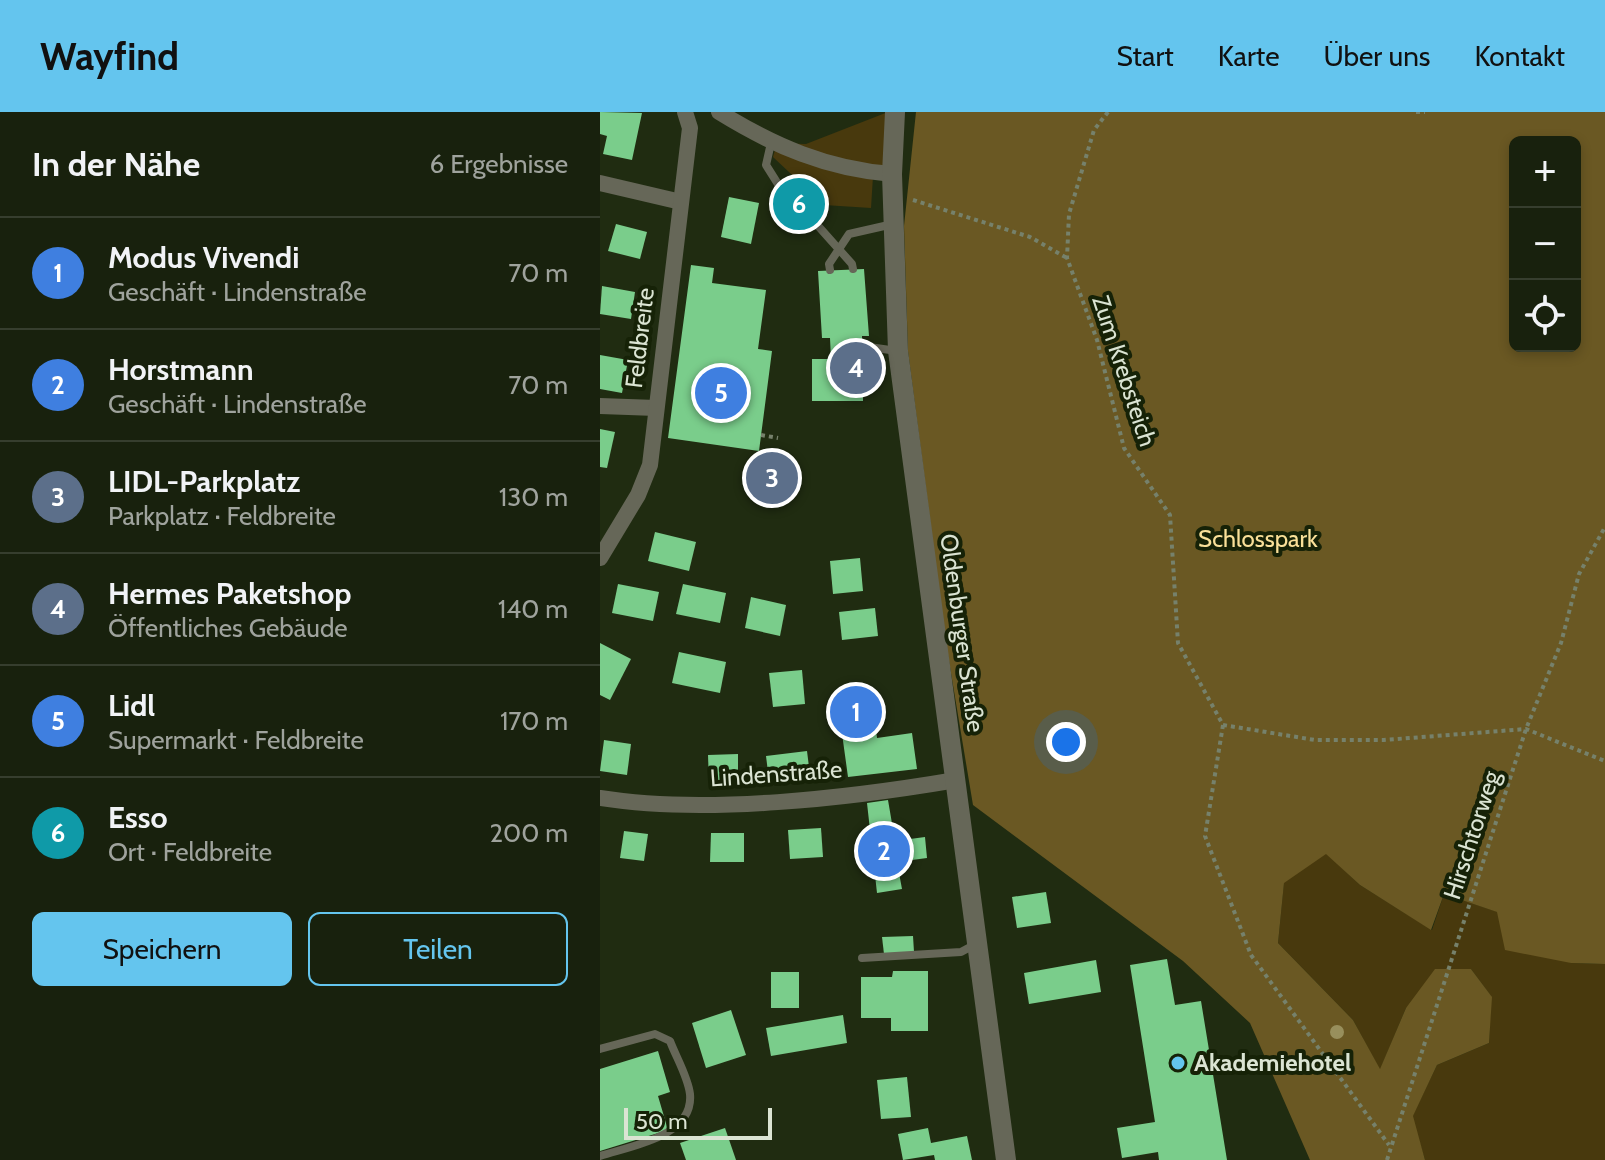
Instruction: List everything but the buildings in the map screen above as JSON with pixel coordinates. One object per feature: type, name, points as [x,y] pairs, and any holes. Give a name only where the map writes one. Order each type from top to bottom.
[{"type":"street","name":"Feldbreite","points":[[600,558],[631,508],[650,465],[690,128],[685,112]]},
{"type":"street","points":[[719,112],[771,143],[815,161],[893,183]]},
{"type":"street","name":"Oldenburger Straße","points":[[895,112],[893,183],[898,351],[1006,1160]]},
{"type":"street","points":[[600,183],[681,202]]},
{"type":"street","points":[[600,406],[656,408]]},
{"type":"street","name":"Lindenstraße","points":[[600,798],[670,805],[748,803],[956,780]]},
{"type":"lane","points":[[771,143],[766,165],[783,192]]},
{"type":"lane","points":[[811,218],[852,264],[853,269]]},
{"type":"lane","points":[[830,270],[829,264],[849,234],[894,224]]},
{"type":"lane","points":[[862,346],[898,351]]},
{"type":"lane","points":[[862,958],[961,952],[975,944]]},
{"type":"lane","points":[[600,1049],[655,1034],[670,1041],[690,1094],[686,1115],[673,1130],[600,1156]]},
{"type":"path","name":"Zum Krebsteich","points":[[1108,112],[1094,130],[1069,214],[1067,258],[1097,340],[1124,448],[1170,515],[1178,643],[1223,725]]},
{"type":"path","points":[[1416,112],[1425,112]]},
{"type":"path","points":[[893,183],[960,217],[1030,237],[1067,258]]},
{"type":"path","points":[[761,435],[778,438]]},
{"type":"path","name":"Hirschtorweg","points":[[1387,1160],[1389,1145],[1526,729],[1561,643],[1579,574],[1605,527]]},
{"type":"path","points":[[1389,1145],[1251,955],[1205,836],[1223,725],[1315,740],[1384,740],[1526,729],[1605,761]]},
{"type":"shaded area","points":[[888,112],[892,174],[771,143],[806,144]]},
{"type":"shaded area","points":[[775,150],[873,176],[871,208],[824,205],[773,157]]},
{"type":"shaded area","points":[[1326,853],[1360,885],[1432,930],[1444,894],[1498,912],[1571,963],[1605,964],[1605,1160],[1425,1160],[1412,1117],[1437,1065],[1489,1043],[1491,996],[1471,969],[1406,1008],[1380,1070],[1353,1020],[1278,943],[1284,882]]},
{"type":"green space","name":"Schlosspark","points":[[916,112],[1605,112],[1605,964],[1571,963],[1505,950],[1497,912],[1444,894],[1431,930],[1360,885],[1326,854],[1284,883],[1278,943],[1353,1020],[1380,1069],[1406,1008],[1435,969],[1471,969],[1492,997],[1489,1043],[1437,1065],[1413,1116],[1425,1160],[1310,1160],[1250,1023],[1183,961],[973,805],[946,643],[908,351],[904,226]]},
{"type":"place","name":"Esso","points":[[799,204]]},
{"type":"place","name":"Hermes Paketshop","points":[[856,368]]},
{"type":"place","name":"Lidl","points":[[721,393]]},
{"type":"place","name":"LIDL-Parkplatz","points":[[772,478]]},
{"type":"place","name":"Modus Vivendi","points":[[856,712]]},
{"type":"place","name":"Horstmann","points":[[884,851]]},
{"type":"place","name":"Akademiehotel","points":[[1178,1063]]}]
